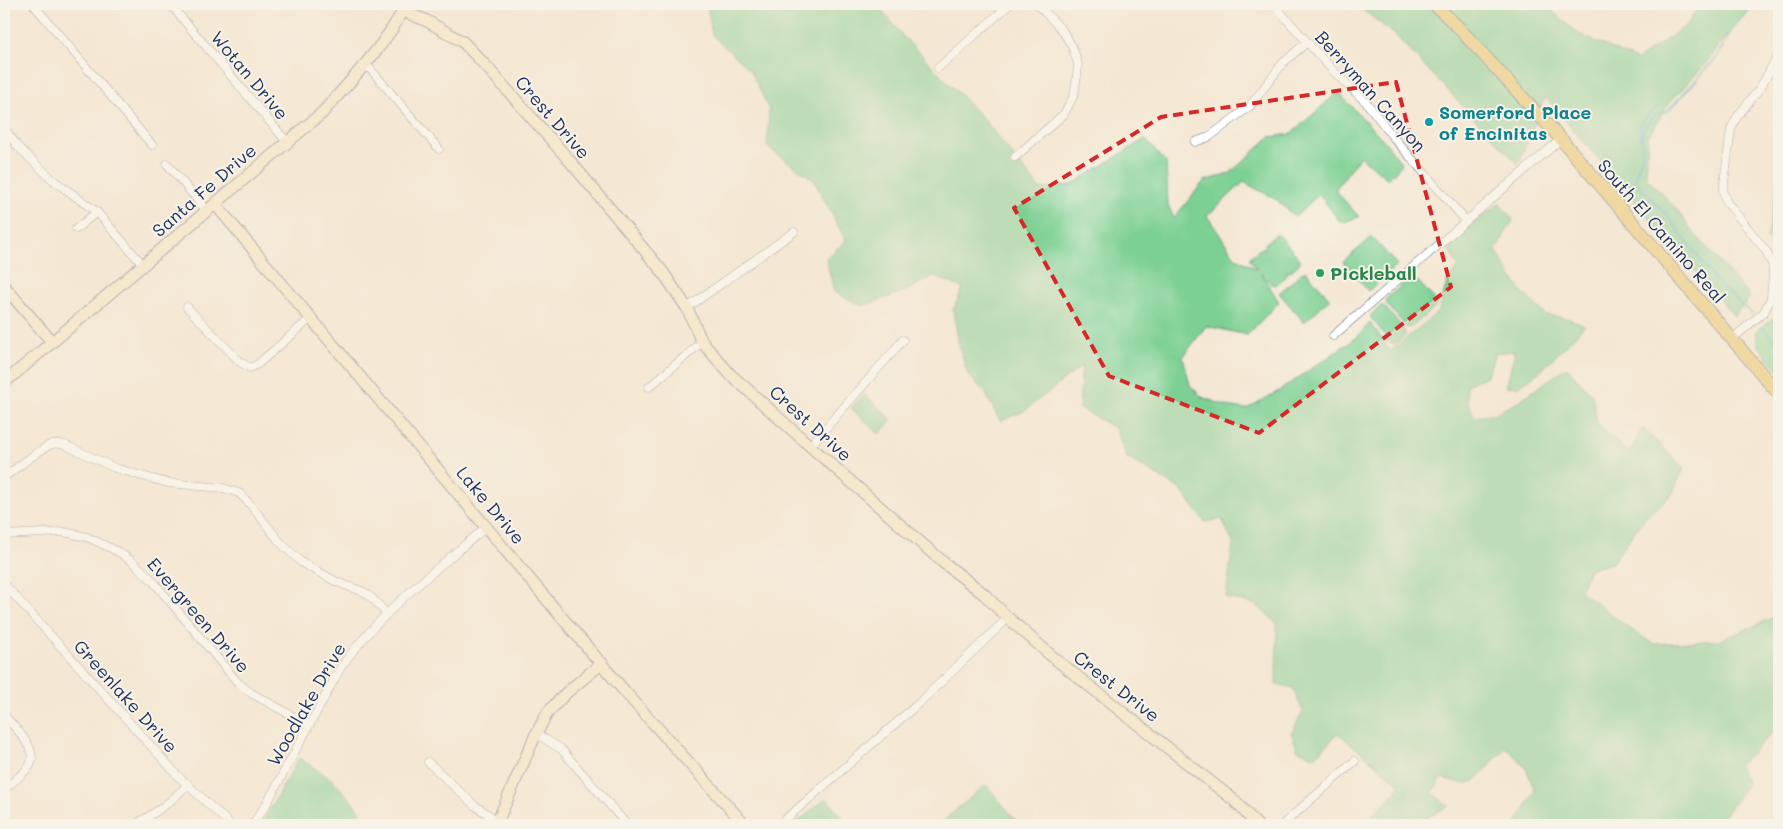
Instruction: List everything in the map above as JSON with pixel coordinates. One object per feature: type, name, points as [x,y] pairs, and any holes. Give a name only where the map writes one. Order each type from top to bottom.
[{"type":"main road","name":"South El Camino Real","points":[[1434,4],[1457,26],[1561,140],[1779,394]]},
{"type":"street","points":[[34,4],[152,145]]},
{"type":"street","name":"Wotan Drive","points":[[170,4],[287,142]]},
{"type":"street","name":"Crest Drive","points":[[392,4],[405,7],[463,42],[578,172],[662,271],[687,308],[702,342],[730,374],[944,563],[984,594],[1008,618],[1054,658],[1235,801],[1257,825]]},
{"type":"street","points":[[938,68],[1010,4]]},
{"type":"street","points":[[1014,157],[1064,114],[1074,95],[1078,76],[1078,64],[1072,46],[1062,30],[1037,4]]},
{"type":"street","name":"Berryman Canyon","points":[[1274,4],[1336,74],[1366,102],[1393,137],[1466,221]]},
{"type":"street","name":"Santa Fe Drive","points":[[4,383],[322,113],[366,64],[405,7]]},
{"type":"street","points":[[1195,142],[1209,137],[1250,106],[1283,62],[1307,42]]},
{"type":"street","points":[[1732,339],[1764,312],[1771,298],[1773,273],[1772,264],[1766,251],[1726,201],[1723,191],[1731,129],[1760,88],[1779,54]]},
{"type":"street","points":[[366,64],[439,149]]},
{"type":"street","points":[[4,128],[18,147],[53,180],[97,212],[143,265]]},
{"type":"street","points":[[1333,336],[1561,140]]},
{"type":"street","points":[[167,164],[211,208]]},
{"type":"street","name":"Lake Drive","points":[[211,208],[311,318],[564,620],[602,662],[626,693],[745,825]]},
{"type":"street","points":[[76,229],[97,212]]},
{"type":"street","points":[[687,308],[794,232]]},
{"type":"street","points":[[4,286],[52,342]]},
{"type":"street","points":[[187,307],[240,362],[250,368],[258,364],[311,318]]},
{"type":"street","points":[[810,446],[903,340]]},
{"type":"street","points":[[649,387],[702,342]]},
{"type":"street","points":[[4,477],[42,450],[52,444],[57,444],[65,445],[116,468],[142,476],[168,483],[223,488],[239,493],[280,542],[302,563],[337,582],[364,592],[387,614]]},
{"type":"street","name":"Woodlake Drive","points":[[252,825],[267,803],[309,725],[353,650],[387,614],[487,526]]},
{"type":"street","name":"Evergreen Drive","points":[[4,535],[64,532],[87,537],[117,552],[133,562],[153,581],[238,683],[251,693],[309,725]]},
{"type":"street","name":"Greenlake Drive","points":[[4,584],[188,784],[231,825]]},
{"type":"street","points":[[779,825],[919,703],[1008,618]]},
{"type":"street","points":[[428,762],[474,805],[499,824],[536,734],[548,712],[566,693],[602,662]]},
{"type":"street","points":[[4,715],[28,743],[32,758],[30,767],[4,789]]},
{"type":"street","points":[[536,734],[561,749],[627,825]]},
{"type":"street","points":[[1282,825],[1355,760]]},
{"type":"street","points":[[134,825],[155,814],[170,803],[188,784]]},
{"type":"highlighted area","points":[[1396,82],[1451,287],[1259,433],[1109,376],[1014,208],[1161,117]]},
{"type":"green space","points":[[707,4],[877,4],[902,35],[981,116],[1040,189],[1071,185],[1145,139],[1166,162],[1168,205],[1174,218],[1204,181],[1229,174],[1270,137],[1291,134],[1338,92],[1387,144],[1402,164],[1388,179],[1360,156],[1335,190],[1359,217],[1341,223],[1319,194],[1295,217],[1277,200],[1244,182],[1207,216],[1235,257],[1257,269],[1250,260],[1250,257],[1261,248],[1265,248],[1265,244],[1275,235],[1279,235],[1299,258],[1299,264],[1290,272],[1286,272],[1286,276],[1276,285],[1271,284],[1261,273],[1279,302],[1247,335],[1206,326],[1183,357],[1190,385],[1202,397],[1226,406],[1246,409],[1279,391],[1356,338],[1370,323],[1391,351],[1439,311],[1447,282],[1459,267],[1445,244],[1500,203],[1513,220],[1496,250],[1523,293],[1546,315],[1567,318],[1585,325],[1542,370],[1519,386],[1506,387],[1515,351],[1495,353],[1487,376],[1467,385],[1467,400],[1475,417],[1493,414],[1516,403],[1567,367],[1592,395],[1598,425],[1629,453],[1643,428],[1684,468],[1672,494],[1644,519],[1612,563],[1589,569],[1580,591],[1629,628],[1654,644],[1721,640],[1779,615],[1779,726],[1738,766],[1747,784],[1721,820],[1726,825],[1515,825],[1535,791],[1526,768],[1506,747],[1475,781],[1464,784],[1442,778],[1432,793],[1449,806],[1413,825],[1364,825],[1401,785],[1338,733],[1315,757],[1298,750],[1291,733],[1303,712],[1293,688],[1276,684],[1277,623],[1255,604],[1226,598],[1233,543],[1222,519],[1205,522],[1180,489],[1127,458],[1115,428],[1079,408],[1082,366],[1023,412],[1000,421],[985,392],[968,375],[959,345],[953,310],[963,288],[933,276],[905,291],[863,306],[834,292],[826,258],[846,241],[813,179],[767,147],[769,110],[751,71],[712,35]]},
{"type":"green space","points":[[1355,4],[1544,4],[1577,33],[1637,60],[1687,25],[1700,4],[1755,4],[1734,26],[1702,68],[1669,103],[1648,137],[1646,177],[1674,206],[1694,233],[1750,297],[1734,316],[1545,97],[1518,164],[1394,34]]},
{"type":"green space","points":[[1779,178],[1779,255],[1767,238]]},
{"type":"green space","points":[[1372,237],[1397,265],[1368,291],[1343,262]]},
{"type":"green space","points":[[1305,270],[1330,299],[1304,322],[1279,293]]},
{"type":"green space","points":[[1411,277],[1415,278],[1437,302],[1436,307],[1411,327],[1407,328],[1386,303],[1386,299]]},
{"type":"green space","points":[[1381,306],[1384,306],[1405,331],[1405,336],[1396,344],[1391,343],[1371,318],[1371,315]]},
{"type":"green space","points":[[1779,310],[1779,372],[1758,345],[1756,331],[1774,318]]},
{"type":"green space","points":[[864,394],[892,420],[879,434],[851,408]]},
{"type":"green space","points":[[299,758],[334,781],[359,810],[367,825],[261,825]]},
{"type":"green space","points":[[986,785],[1020,825],[938,825]]},
{"type":"green space","points":[[826,798],[849,825],[794,825]]},
{"type":"waterway","points":[[1752,314],[1718,284],[1667,215],[1635,181],[1642,155],[1643,130],[1649,121],[1655,115],[1668,111],[1699,77],[1716,58],[1734,26],[1755,4]]},
{"type":"waterway","points":[[1641,141],[1640,124],[1658,107]]},
{"type":"waterway","points":[[1763,327],[1779,347]]},
{"type":"place","name":"Somerford Place of Encinitas","points":[[1429,122]]},
{"type":"place","name":"Pickleball","points":[[1320,273]]}]
